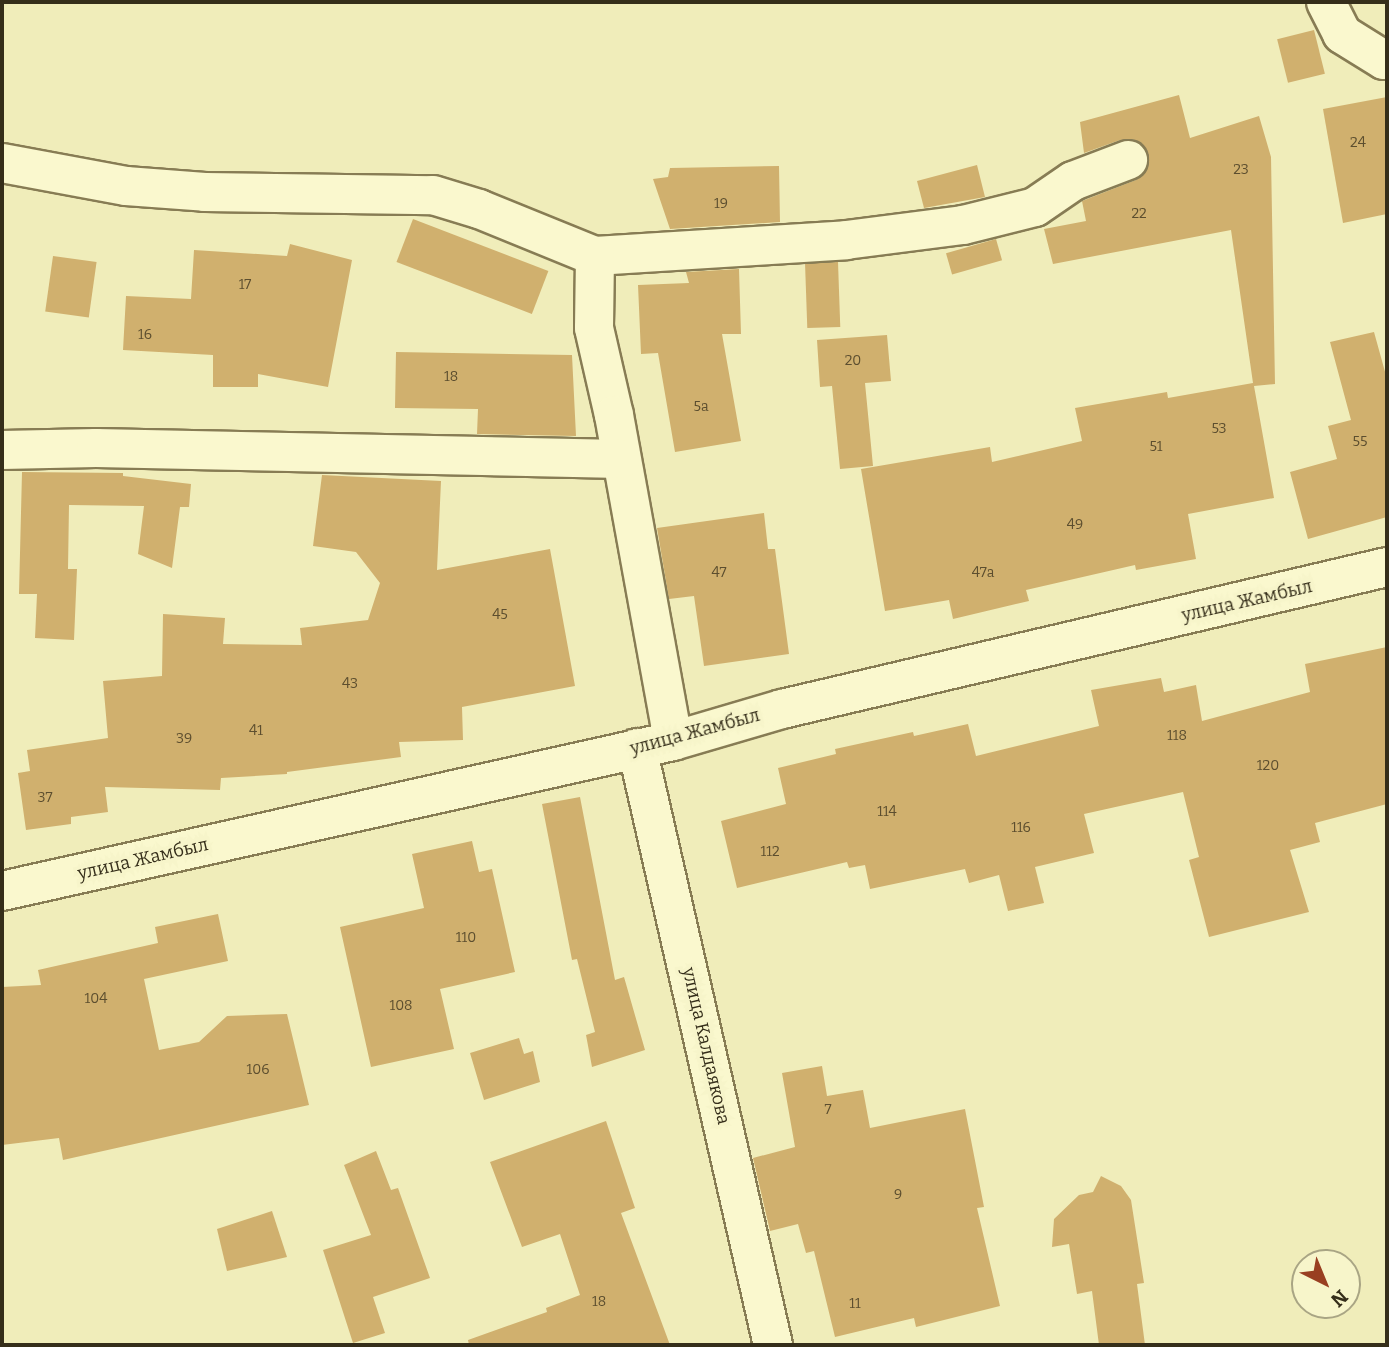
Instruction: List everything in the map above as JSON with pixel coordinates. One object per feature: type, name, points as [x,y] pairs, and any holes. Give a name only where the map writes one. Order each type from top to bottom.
[{"type":"street","points":[[1326,2],[1342,34],[1384,60],[1387,59]]},
{"type":"street","points":[[2,163],[126,186],[205,192],[433,195],[479,209],[595,256],[846,240],[963,225],[1035,207],[1073,181],[1128,160]]},
{"type":"street","name":"улица Калдаякова","points":[[595,256],[594,328],[621,458],[655,744],[773,1345]]},
{"type":"street","points":[[2,450],[138,449],[621,458]]},
{"type":"street","name":"улица Жамбыл","points":[[2,891],[655,744],[782,709],[1387,567]]},
{"type":"building","points":[[1314,30],[1325,74],[1288,83],[1277,39]]},
{"type":"building","points":[[1179,95],[1190,138],[1259,116],[1271,157],[1275,384],[1254,386],[1274,498],[1188,514],[1196,559],[1136,570],[1135,565],[1026,590],[1029,601],[953,619],[949,600],[885,611],[861,469],[990,447],[992,462],[1082,441],[1075,408],[1167,392],[1168,398],[1253,383],[1231,230],[1053,264],[1044,229],[1086,221],[1082,201],[1136,180],[1144,174],[1149,164],[1148,152],[1141,143],[1132,139],[1120,140],[1084,153],[1080,122]]},
{"type":"building","points":[[1387,97],[1387,214],[1343,223],[1323,109]]},
{"type":"building","points":[[977,165],[985,197],[924,208],[917,181]]},
{"type":"building","points":[[779,166],[780,222],[670,229],[653,179],[668,177],[670,168]]},
{"type":"building","points":[[413,219],[548,271],[532,314],[397,262]]},
{"type":"building","points":[[996,239],[1002,260],[952,274],[946,253]]},
{"type":"building","points":[[290,244],[352,260],[328,387],[258,374],[258,387],[213,387],[213,355],[123,350],[126,296],[191,299],[194,250],[287,256]]},
{"type":"building","points":[[53,256],[97,262],[89,318],[45,311]]},
{"type":"building","points":[[838,262],[840,327],[807,328],[805,263]]},
{"type":"building","points":[[739,269],[741,334],[722,334],[741,441],[675,452],[658,353],[641,354],[638,285],[689,283],[686,272]]},
{"type":"building","points":[[1374,332],[1387,379],[1387,517],[1308,539],[1290,472],[1337,459],[1328,426],[1351,420],[1330,342]]},
{"type":"building","points":[[887,335],[891,381],[865,383],[873,466],[840,469],[832,386],[820,387],[817,340]]},
{"type":"building","points":[[396,352],[572,355],[576,436],[477,434],[478,409],[395,408]]},
{"type":"building","points":[[22,472],[123,473],[123,476],[191,484],[189,507],[180,507],[172,568],[138,554],[144,506],[69,505],[68,569],[77,569],[74,640],[35,638],[37,594],[19,594]]},
{"type":"building","points":[[322,475],[441,481],[437,570],[550,549],[575,686],[462,707],[463,740],[399,742],[401,757],[287,774],[221,778],[220,790],[105,787],[108,812],[71,817],[71,824],[26,830],[18,773],[30,771],[27,750],[108,738],[103,681],[162,676],[163,614],[225,618],[223,644],[302,645],[300,628],[368,620],[380,583],[356,552],[313,546]]},
{"type":"building","points":[[764,513],[768,549],[775,549],[789,654],[704,666],[694,596],[669,599],[657,528]]},
{"type":"building","points":[[1387,647],[1387,804],[1315,823],[1320,842],[1290,850],[1309,912],[1209,937],[1189,860],[1199,857],[1183,792],[1084,814],[1094,853],[1035,867],[1044,903],[1008,911],[999,875],[969,883],[965,869],[870,889],[865,865],[849,868],[847,862],[737,888],[721,821],[786,804],[778,768],[836,754],[835,749],[913,732],[914,736],[968,724],[976,756],[1099,726],[1091,690],[1161,678],[1164,692],[1196,685],[1202,721],[1310,692],[1305,664]]},
{"type":"building","points":[[580,797],[615,980],[624,977],[645,1050],[592,1067],[586,1035],[595,1032],[577,959],[572,960],[542,804]]},
{"type":"building","points":[[472,841],[479,872],[492,869],[515,972],[440,989],[454,1049],[371,1067],[340,927],[424,908],[412,854]]},
{"type":"building","points":[[218,914],[228,961],[144,979],[159,1050],[199,1042],[227,1016],[287,1014],[309,1105],[63,1160],[59,1138],[2,1145],[2,987],[41,985],[38,970],[158,943],[155,927]]},
{"type":"building","points":[[519,1038],[524,1054],[533,1051],[540,1082],[484,1100],[470,1053]]},
{"type":"building","points":[[822,1066],[827,1096],[863,1090],[870,1128],[965,1109],[984,1207],[977,1208],[1000,1306],[916,1327],[914,1318],[835,1337],[814,1251],[806,1253],[798,1224],[770,1231],[753,1158],[795,1147],[782,1073]]},
{"type":"building","points":[[606,1121],[635,1208],[621,1213],[670,1345],[469,1345],[468,1340],[547,1312],[546,1308],[580,1295],[560,1234],[522,1247],[490,1162]]},
{"type":"building","points":[[376,1151],[391,1190],[398,1188],[430,1278],[373,1297],[385,1333],[353,1343],[323,1250],[371,1235],[344,1165]]},
{"type":"building","points":[[1101,1176],[1121,1186],[1131,1200],[1144,1283],[1137,1284],[1145,1345],[1099,1345],[1092,1291],[1077,1294],[1069,1244],[1052,1247],[1054,1219],[1079,1195],[1093,1192]]},
{"type":"building","points":[[272,1211],[287,1257],[227,1271],[217,1229]]}]
